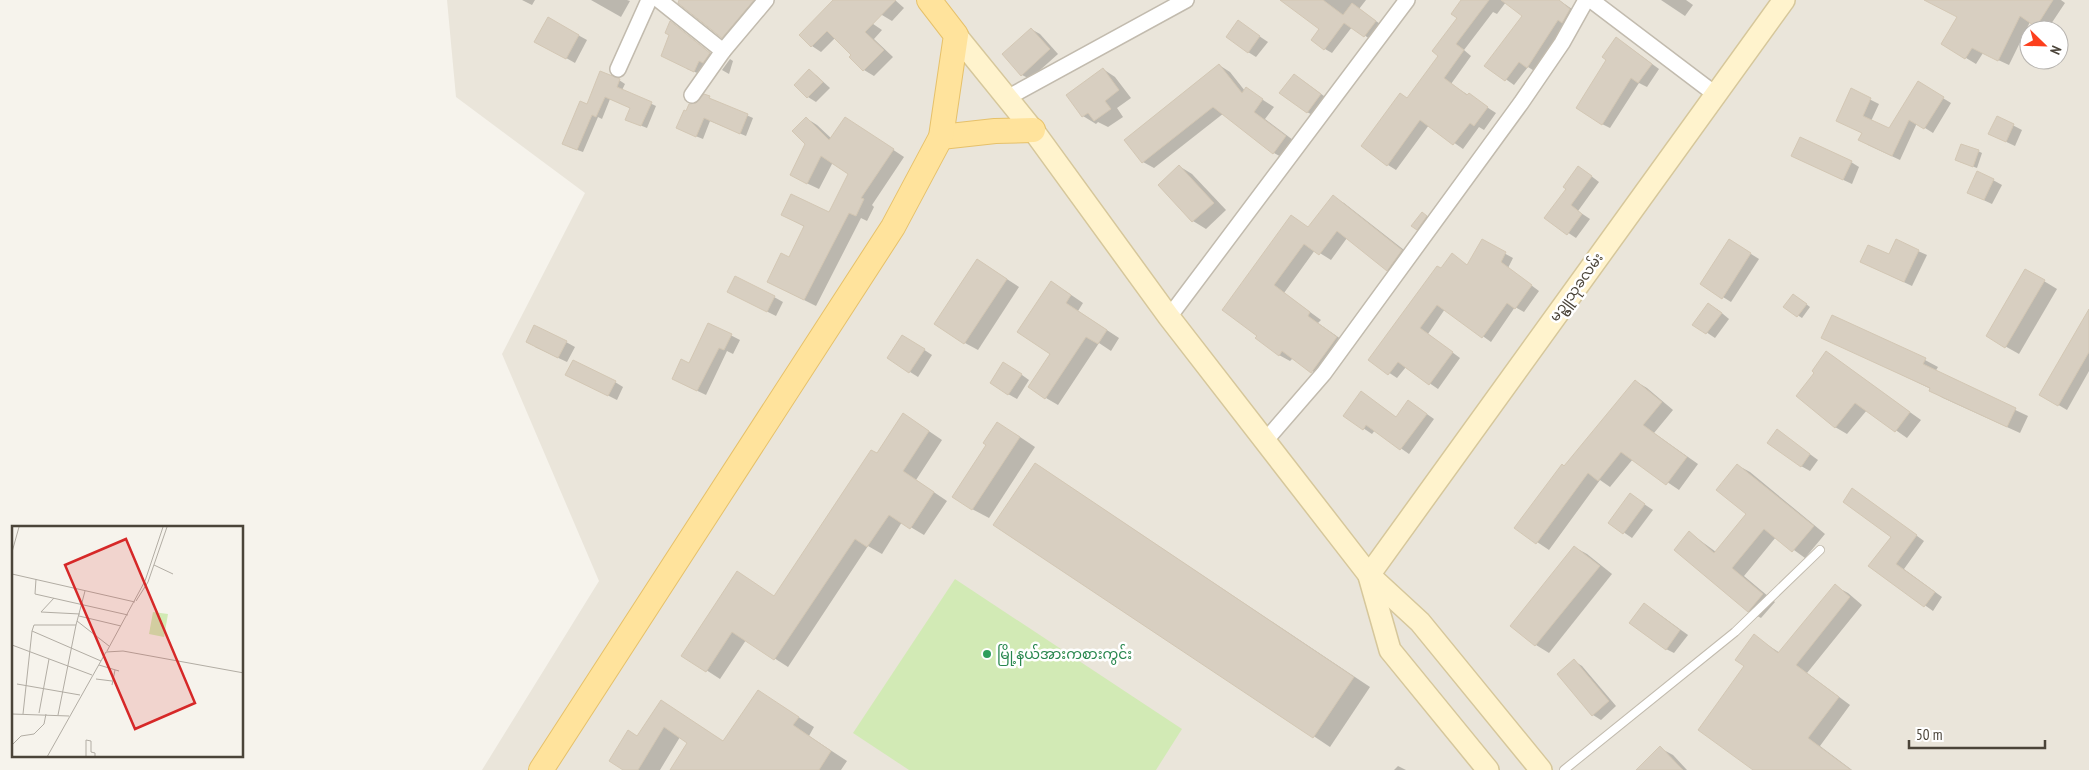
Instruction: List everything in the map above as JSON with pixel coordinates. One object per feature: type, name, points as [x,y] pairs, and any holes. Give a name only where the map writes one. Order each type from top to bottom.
[{"type":"main road","points":[[541,770],[893,227],[941,137],[956,35],[929,0]]},
{"type":"main road","points":[[941,137],[995,131],[1033,130]]},
{"type":"street","points":[[618,69],[649,0]]},
{"type":"street","points":[[658,0],[722,50]]},
{"type":"street","points":[[692,95],[722,50],[766,0]]},
{"type":"street","points":[[1007,98],[1186,0]]},
{"type":"street","points":[[1169,317],[1407,0]]},
{"type":"street","points":[[1265,441],[1324,373],[1522,103],[1562,43],[1586,0]]},
{"type":"street","points":[[1591,0],[1715,94]]},
{"type":"street","name":"မဥ္ဇူသုခလမ်း","points":[[1369,575],[1784,0]]},
{"type":"street","points":[[956,35],[1033,130],[1169,317],[1369,575],[1420,622],[1541,770]]},
{"type":"street","points":[[1369,575],[1390,650],[1488,770]]},
{"type":"lane","points":[[1564,770],[1735,632],[1820,550]]},
{"type":"shaded area","points":[[447,0],[2089,0],[2089,770],[482,770],[599,581],[502,354],[585,193],[456,97]]},
{"type":"green space","name":"မြို့နယ်အားကစားကွင်း","points":[[955,579],[1182,729],[1156,770],[909,770],[853,733]]},
{"type":"building","points":[[679,0],[754,0],[722,38],[678,3]]},
{"type":"building","points":[[833,0],[896,0],[865,32],[884,50],[863,71],[849,57],[851,55],[827,31],[811,47],[799,35]]},
{"type":"building","points":[[1280,0],[1323,0],[1343,15],[1352,3],[1376,21],[1364,37],[1344,23],[1324,50],[1311,40],[1319,29]]},
{"type":"building","points":[[1461,0],[1489,0],[1456,44],[1464,50],[1444,78],[1467,95],[1469,93],[1488,107],[1474,126],[1470,123],[1453,145],[1420,120],[1387,166],[1361,146],[1400,93],[1407,98],[1438,56],[1432,51],[1457,18],[1451,14]]},
{"type":"building","points":[[1501,0],[1559,0],[1570,9],[1562,23],[1558,20],[1527,68],[1519,62],[1505,81],[1484,66],[1522,16]]},
{"type":"building","points":[[1924,0],[2053,0],[2040,20],[2026,20],[2020,16],[1998,61],[1972,48],[1965,59],[1941,44],[1957,17]]},
{"type":"building","points":[[548,17],[579,35],[566,59],[534,42]]},
{"type":"building","points":[[1238,20],[1260,36],[1248,53],[1226,37]]},
{"type":"building","points":[[670,21],[710,53],[703,63],[699,61],[694,72],[661,56],[669,35],[665,33]]},
{"type":"building","points":[[1031,28],[1050,49],[1021,76],[1002,54]]},
{"type":"building","points":[[1616,37],[1652,64],[1638,83],[1631,78],[1602,125],[1576,108],[1606,60],[1602,57]]},
{"type":"building","points":[[1219,64],[1242,93],[1246,87],[1263,99],[1254,112],[1286,136],[1273,154],[1213,107],[1142,163],[1124,140]]},
{"type":"building","points":[[1103,68],[1119,90],[1105,101],[1111,109],[1094,121],[1088,113],[1082,117],[1066,95]]},
{"type":"building","points":[[809,69],[823,82],[807,98],[794,85]]},
{"type":"building","points":[[600,71],[620,79],[617,87],[652,102],[641,126],[625,120],[630,108],[605,97],[596,117],[592,115],[577,150],[562,144],[580,101],[587,104]]},
{"type":"building","points":[[1294,74],[1321,94],[1307,113],[1279,93]]},
{"type":"building","points":[[1918,81],[1944,97],[1924,129],[1909,120],[1892,156],[1858,140],[1862,133],[1836,121],[1851,88],[1871,98],[1863,116],[1889,128]]},
{"type":"building","points":[[704,94],[710,96],[709,98],[748,114],[740,134],[704,118],[696,137],[676,128],[684,110],[686,111],[689,104],[696,103]]},
{"type":"building","points":[[1997,116],[2014,124],[2006,142],[1988,134]]},
{"type":"building","points":[[806,117],[829,140],[845,117],[894,149],[861,198],[864,199],[856,216],[849,213],[804,300],[767,282],[781,253],[789,257],[804,226],[781,215],[791,194],[829,212],[848,174],[821,156],[807,184],[790,175],[805,144],[792,131]]},
{"type":"building","points":[[1800,137],[1852,161],[1843,180],[1791,156]]},
{"type":"building","points":[[1961,144],[1979,150],[1973,167],[1955,160]]},
{"type":"building","points":[[1179,165],[1214,203],[1192,222],[1158,185]]},
{"type":"building","points":[[1578,166],[1592,176],[1571,205],[1582,214],[1567,235],[1544,218],[1566,189],[1563,187]]},
{"type":"building","points":[[1977,171],[1994,179],[1984,200],[1967,193]]},
{"type":"building","points":[[1333,195],[1402,250],[1387,271],[1337,231],[1319,255],[1304,244],[1274,285],[1310,312],[1308,316],[1337,337],[1311,373],[1282,351],[1279,356],[1255,338],[1257,336],[1222,310],[1291,215],[1308,227]]},
{"type":"building","points":[[1422,212],[1427,216],[1417,230],[1411,226]]},
{"type":"building","points":[[1482,239],[1506,252],[1501,262],[1532,285],[1515,309],[1507,303],[1482,338],[1437,305],[1420,328],[1453,352],[1429,385],[1398,362],[1388,375],[1368,360],[1437,266],[1441,268],[1452,253],[1467,265]]},
{"type":"building","points":[[1729,239],[1751,253],[1722,299],[1700,284]]},
{"type":"building","points":[[1896,239],[1919,250],[1904,282],[1860,262],[1868,245],[1889,254]]},
{"type":"building","points":[[977,259],[1007,279],[964,344],[934,324]]},
{"type":"building","points":[[2025,269],[2045,280],[2005,348],[1986,336]]},
{"type":"building","points":[[735,276],[775,296],[767,312],[727,292]]},
{"type":"building","points":[[1051,281],[1071,295],[1066,303],[1107,330],[1098,344],[1086,337],[1045,399],[1028,387],[1050,354],[1017,332]]},
{"type":"building","points":[[1793,294],[1807,304],[1797,317],[1783,307]]},
{"type":"building","points":[[1708,303],[1722,313],[1706,334],[1692,325]]},
{"type":"building","points":[[2089,309],[2089,352],[2058,406],[2039,395]]},
{"type":"building","points":[[1832,315],[1926,358],[1923,364],[2016,408],[2007,427],[1929,391],[1930,388],[1821,338]]},
{"type":"building","points":[[708,323],[732,334],[724,350],[719,348],[697,391],[672,379],[681,359],[689,363]]},
{"type":"building","points":[[534,325],[567,341],[558,358],[526,342]]},
{"type":"building","points":[[902,335],[925,349],[909,373],[887,358]]},
{"type":"building","points":[[1826,351],[1910,412],[1895,432],[1855,403],[1835,428],[1796,396],[1814,373],[1812,371]]},
{"type":"building","points":[[573,360],[616,381],[608,396],[565,375]]},
{"type":"building","points":[[1003,362],[1022,374],[1008,395],[990,383]]},
{"type":"building","points":[[1635,380],[1662,402],[1643,425],[1687,457],[1666,485],[1621,452],[1598,481],[1588,473],[1536,544],[1514,528],[1562,464],[1564,466]]},
{"type":"building","points":[[1361,391],[1396,417],[1408,400],[1427,414],[1400,450],[1366,425],[1363,430],[1343,416]]},
{"type":"building","points":[[903,413],[929,431],[903,471],[934,492],[910,529],[889,515],[867,547],[855,539],[774,660],[732,632],[706,672],[681,656],[737,571],[774,596],[871,450],[877,453]]},
{"type":"building","points":[[997,422],[1020,437],[972,510],[952,497],[986,445],[983,443]]},
{"type":"building","points":[[1777,429],[1810,454],[1801,467],[1767,443]]},
{"type":"building","points":[[1035,463],[1354,677],[1313,738],[993,525]]},
{"type":"building","points":[[1737,464],[1814,526],[1792,552],[1764,529],[1732,568],[1763,594],[1748,612],[1674,550],[1689,531],[1714,553],[1746,514],[1716,490]]},
{"type":"building","points":[[1852,488],[1917,535],[1896,564],[1935,592],[1924,607],[1868,566],[1891,537],[1843,502]]},
{"type":"building","points":[[1630,493],[1645,504],[1623,534],[1608,523]]},
{"type":"building","points":[[1574,546],[1600,566],[1535,646],[1510,626]]},
{"type":"building","points":[[1835,584],[1850,597],[1796,665],[1839,697],[1808,738],[1851,770],[1753,770],[1698,730],[1744,666],[1735,660],[1754,634],[1778,653]]},
{"type":"building","points":[[1644,603],[1680,630],[1666,650],[1629,623]]},
{"type":"building","points":[[1574,659],[1609,701],[1592,716],[1557,674]]},
{"type":"building","points":[[758,690],[799,717],[793,725],[831,751],[819,770],[670,770],[687,743],[664,727],[638,770],[623,770],[609,761],[628,730],[637,736],[661,700],[723,741]]},
{"type":"building","points":[[1660,746],[1683,770],[1636,770]]},
{"type":"place","name":"မြို့နယ်အားကစားကွင်း","points":[[987,654]]}]
